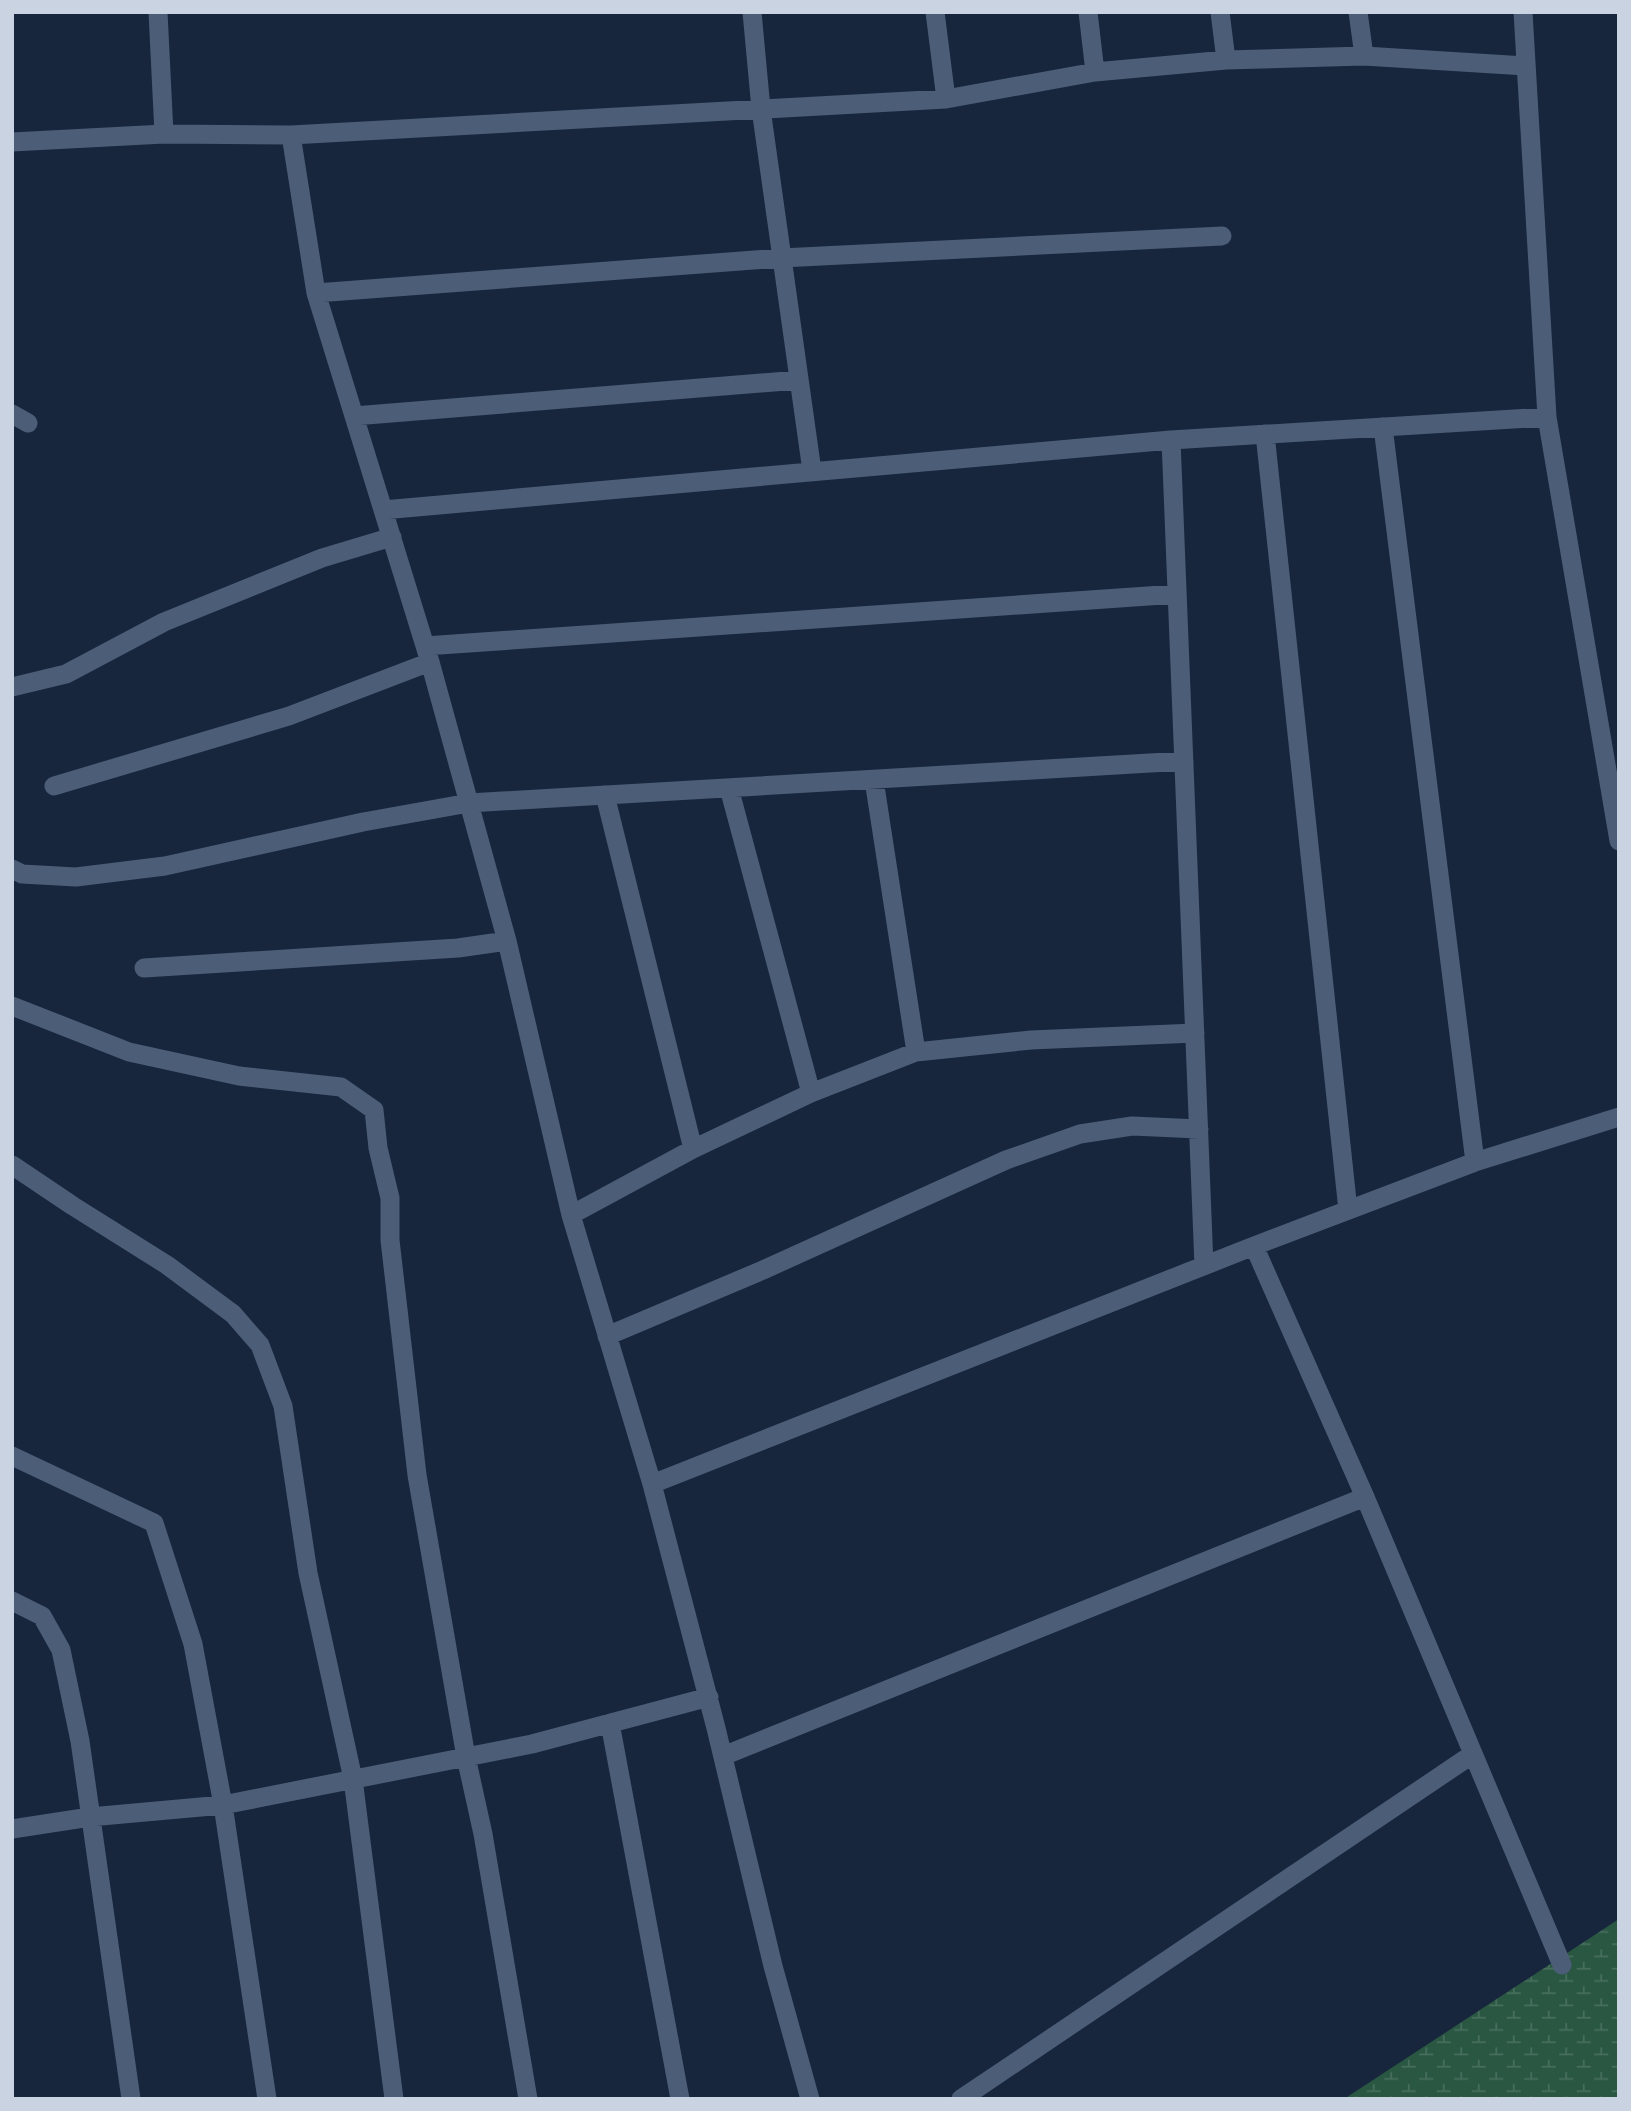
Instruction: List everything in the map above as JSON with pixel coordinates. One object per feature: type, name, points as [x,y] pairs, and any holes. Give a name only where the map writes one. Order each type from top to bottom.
[{"type":"street","points":[[158,12],[164,134]]},
{"type":"street","points":[[752,12],[761,109],[812,471]]},
{"type":"street","points":[[935,12],[946,99]]},
{"type":"street","points":[[1088,12],[1096,72]]},
{"type":"street","points":[[1220,12],[1226,60]]},
{"type":"street","points":[[1358,12],[1364,56]]},
{"type":"street","points":[[1523,12],[1547,417],[1619,841]]},
{"type":"street","points":[[12,142],[164,134],[291,135],[946,99],[1096,72],[1226,60],[1364,56],[1526,66]]},
{"type":"street","points":[[291,135],[316,293],[427,654],[508,941],[571,1215],[652,1484],[810,2099]]},
{"type":"street","points":[[316,293],[781,258],[1222,236]]},
{"type":"street","points":[[354,416],[799,380]]},
{"type":"street","points":[[383,510],[1171,440],[1547,417]]},
{"type":"street","points":[[1383,427],[1475,1162]]},
{"type":"street","points":[[1265,434],[1348,1210]]},
{"type":"street","points":[[1171,440],[1205,1266]]},
{"type":"street","points":[[12,687],[66,674],[164,622],[322,558],[392,537]]},
{"type":"street","points":[[54,786],[289,716],[427,654],[1177,594]]},
{"type":"street","points":[[12,869],[22,874],[76,877],[165,866],[363,822],[469,803],[1184,761]]},
{"type":"street","points":[[874,780],[916,1052]]},
{"type":"street","points":[[729,788],[811,1093]]},
{"type":"street","points":[[605,795],[693,1150]]},
{"type":"street","points":[[144,968],[458,948],[508,941]]},
{"type":"street","points":[[12,1006],[129,1052],[239,1076],[341,1087],[374,1110],[378,1148],[390,1198],[390,1240],[417,1475],[528,2099]]},
{"type":"street","points":[[571,1215],[693,1150],[811,1093],[916,1052],[1031,1040],[1195,1033]]},
{"type":"street","points":[[652,1484],[1348,1210],[1475,1162],[1619,1116]]},
{"type":"street","points":[[607,1336],[763,1270],[1006,1160],[1080,1134],[1132,1126],[1199,1129]]},
{"type":"street","points":[[12,1165],[167,1265],[233,1314],[260,1345],[283,1406],[308,1573],[353,1779],[394,2099]]},
{"type":"street","points":[[1254,1246],[1365,1497],[1562,1965]]},
{"type":"street","points":[[12,1456],[154,1523],[193,1644],[223,1805],[267,2099]]},
{"type":"street","points":[[723,1756],[1365,1497]]},
{"type":"street","points":[[12,1601],[42,1616],[61,1650],[80,1741],[131,2099]]},
{"type":"street","points":[[12,1829],[90,1817],[223,1805],[532,1744],[709,1698]]},
{"type":"street","points":[[610,1724],[680,2099]]},
{"type":"street","points":[[961,2099],[1473,1754]]},
{"type":"green space","points":[[1619,1919],[1619,2099],[1344,2099]]}]
